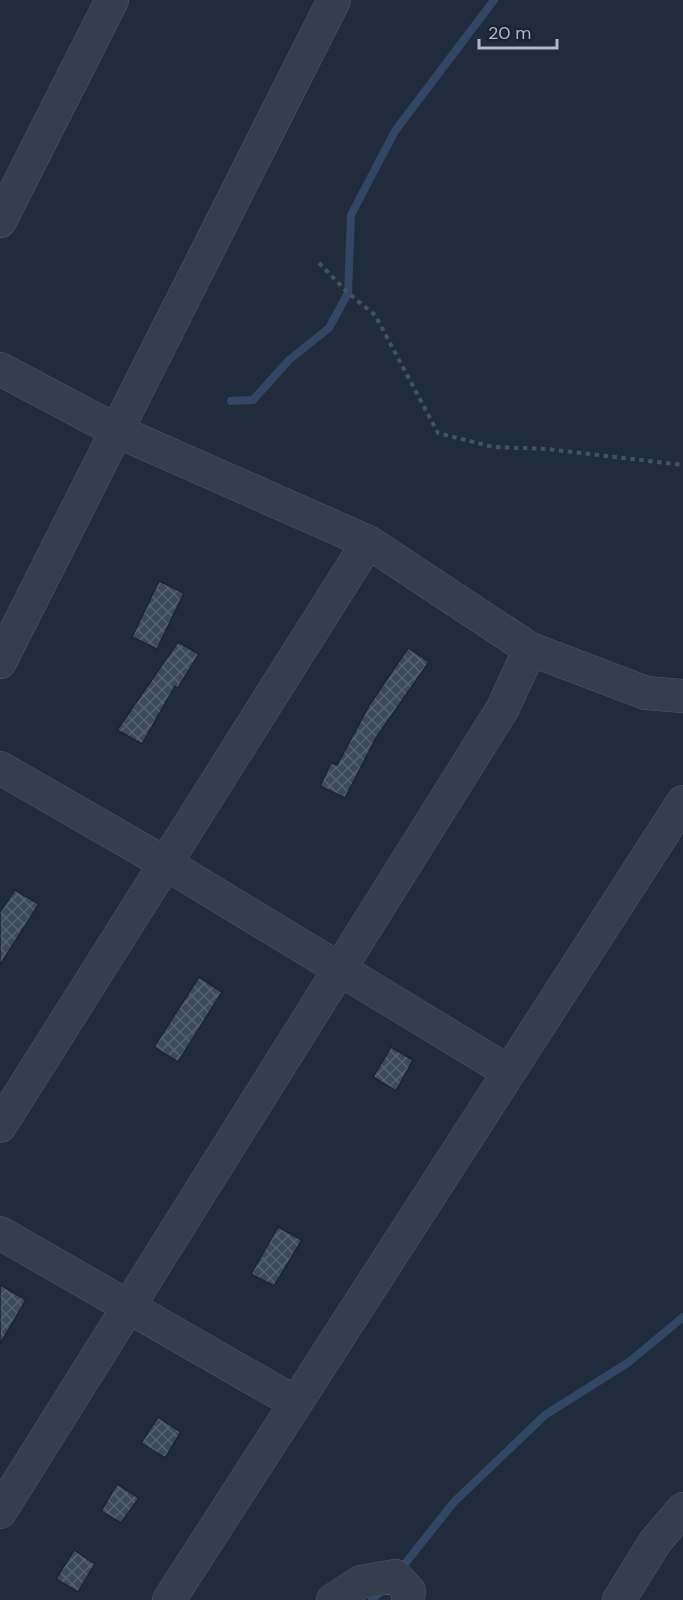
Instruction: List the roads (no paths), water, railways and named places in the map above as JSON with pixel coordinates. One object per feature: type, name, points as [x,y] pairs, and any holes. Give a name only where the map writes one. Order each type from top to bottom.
[{"type":"street","points":[[0,221],[112,0]]},
{"type":"street","points":[[0,662],[334,0]]},
{"type":"street","points":[[0,369],[117,431],[368,542],[530,649],[646,693],[683,696]]},
{"type":"street","points":[[0,1126],[368,542]]},
{"type":"street","points":[[0,1512],[503,708],[530,649]]},
{"type":"street","points":[[0,768],[165,863],[509,1072]]},
{"type":"street","points":[[169,1600],[683,802]]},
{"type":"street","points":[[0,1233],[296,1403]]},
{"type":"street","points":[[619,1600],[655,1542],[683,1509]]},
{"type":"street","points":[[333,1600],[361,1582],[395,1576],[409,1590],[408,1600]]},
{"type":"waterway","points":[[231,401],[253,400],[289,360],[329,328],[348,293],[351,215],[395,131],[494,0]]},
{"type":"waterway","points":[[400,1570],[454,1502],[545,1415],[629,1362],[683,1317]]},
{"type":"waterway","points":[[372,1600],[382,1590]]}]
